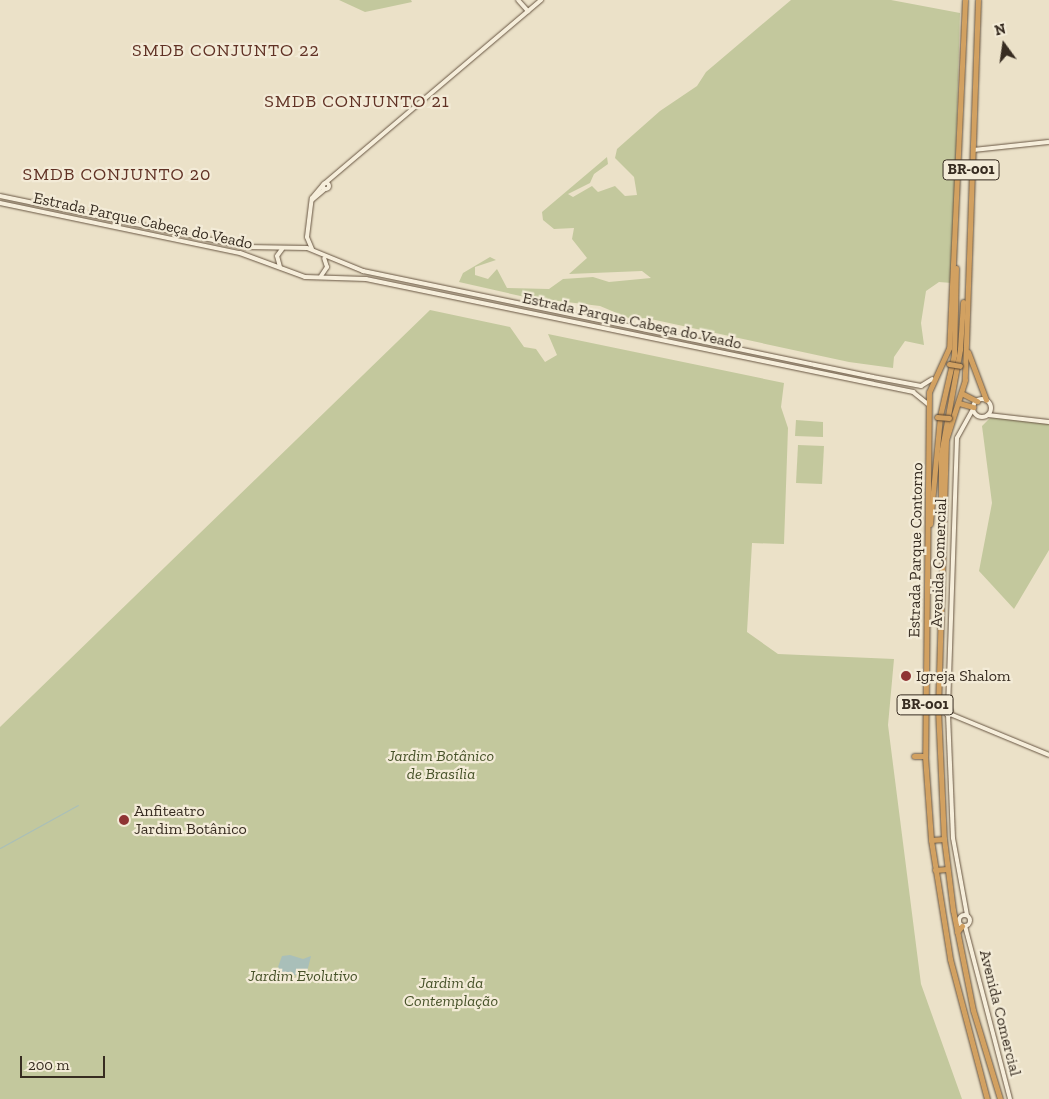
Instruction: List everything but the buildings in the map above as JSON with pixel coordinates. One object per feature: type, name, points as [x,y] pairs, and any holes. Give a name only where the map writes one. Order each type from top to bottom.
[{"type":"highway","name":"BR-001","points":[[932,379],[941,367],[949,348],[965,0]]},
{"type":"highway","name":"Estrada Parque Contorno","points":[[978,0],[965,371],[963,394],[946,440],[938,714],[944,840],[953,910],[970,1000],[1000,1099]]},
{"type":"highway","points":[[943,516],[941,454],[960,349],[968,246]]},
{"type":"highway","points":[[930,527],[940,416],[951,362],[957,307],[955,250]]},
{"type":"highway","points":[[965,339],[986,400]]},
{"type":"highway","points":[[941,367],[951,362]]},
{"type":"highway","points":[[951,362],[960,366],[965,371]]},
{"type":"highway","name":"Estrada Parque Contorno","points":[[932,379],[925,756],[931,840],[959,1000],[987,1099]]},
{"type":"highway","points":[[963,394],[977,401]]},
{"type":"highway","points":[[960,403],[973,408]]},
{"type":"highway","points":[[930,408],[937,417],[949,418],[956,413]]},
{"type":"highway","points":[[938,704],[949,712]]},
{"type":"highway","points":[[938,714],[949,712]]},
{"type":"highway","points":[[914,756],[925,756]]},
{"type":"highway","points":[[941,784],[948,784]]},
{"type":"highway","points":[[931,840],[944,840]]},
{"type":"highway","points":[[935,870],[947,869]]},
{"type":"highway","points":[[953,910],[963,914]]},
{"type":"highway","points":[[957,932],[965,925]]},
{"type":"highway","points":[[959,1000],[970,1000]]},
{"type":"highway","points":[[963,1013],[973,1010]]},
{"type":"main road","points":[[518,0],[528,11]]},
{"type":"main road","points":[[313,250],[307,237],[311,201],[334,175],[541,0]]},
{"type":"main road","points":[[972,142],[978,146]]},
{"type":"main road","points":[[972,151],[978,146],[1049,142]]},
{"type":"main road","name":"Estrada Parque Cabeça do Veado","points":[[0,196],[246,247],[282,249],[298,246]]},
{"type":"main road","name":"Estrada Parque Cabeça do Veado","points":[[0,203],[240,253],[305,277],[321,276],[428,290],[913,392],[930,408]]},
{"type":"main road","points":[[298,246],[307,237]]},
{"type":"main road","points":[[298,246],[313,250]]},
{"type":"main road","points":[[280,268],[277,256],[282,249]]},
{"type":"main road","name":"Estrada Parque Cabeça do Veado","points":[[313,250],[323,257],[363,271],[766,355],[914,385],[932,379]]},
{"type":"main road","points":[[321,276],[327,267],[323,257]]},
{"type":"main road","points":[[765,361],[766,355]]},
{"type":"main road","points":[[771,363],[772,356]]},
{"type":"main road","points":[[978,416],[973,408],[977,401],[986,400],[1003,415]]},
{"type":"main road","points":[[988,415],[991,406]]},
{"type":"main road","name":"Avenida Comercial","points":[[973,408],[957,438],[948,784],[965,925],[1010,1099]]},
{"type":"main road","points":[[966,420],[978,416],[1003,415],[1049,422]]},
{"type":"main road","points":[[949,712],[1049,755]]},
{"type":"main road","name":"Avenida Comercial","points":[[963,914],[965,925]]},
{"type":"green space","points":[[339,0],[411,0],[412,2],[365,12]]},
{"type":"green space","points":[[791,0],[891,0],[960,13],[952,283],[939,282],[926,291],[921,323],[924,345],[905,341],[894,357],[893,368],[849,362],[646,318],[631,319],[600,306],[525,297],[459,282],[463,273],[490,257],[496,260],[475,267],[475,275],[488,279],[497,269],[507,288],[549,289],[563,279],[593,277],[609,282],[651,278],[642,271],[569,274],[587,258],[572,239],[574,228],[554,229],[543,220],[542,212],[607,157],[608,164],[594,174],[590,183],[568,194],[573,197],[592,186],[598,192],[615,186],[625,196],[637,195],[634,177],[615,158],[617,149],[660,111],[697,86],[706,72]]},
{"type":"green space","name":"Jardim Botânico de Brasília","points":[[430,310],[510,327],[524,347],[536,349],[545,362],[557,355],[548,334],[784,383],[781,407],[788,428],[784,544],[752,543],[747,632],[778,654],[894,659],[888,725],[921,984],[962,1099],[0,1099],[0,727]]},
{"type":"green space","points":[[991,417],[1049,424],[1049,550],[1014,609],[979,571],[992,503],[982,426]]},
{"type":"green space","points":[[796,420],[823,422],[823,437],[795,436]]},
{"type":"green space","points":[[798,445],[824,446],[822,484],[796,483]]},
{"type":"water","points":[[290,955],[303,959],[311,956],[306,976],[284,974],[278,967],[282,956]]},
{"type":"waterway","points":[[0,848],[78,805]]},
{"type":"place","name":"Igreja Shalom","points":[[906,676]]},
{"type":"place","name":"Anfiteatro Jardim Botânico","points":[[124,820]]},
{"type":"district","name":"SMDB CONJUNTO 22","points":[[226,50]]},
{"type":"district","name":"SMDB CONJUNTO 21","points":[[357,101]]},
{"type":"district","name":"SMDB CONJUNTO 20","points":[[117,174]]},
{"type":"park label","name":"Jardim Evolutivo","points":[[303,976]]},
{"type":"park label","name":"Jardim da Contemplação","points":[[451,992]]}]
